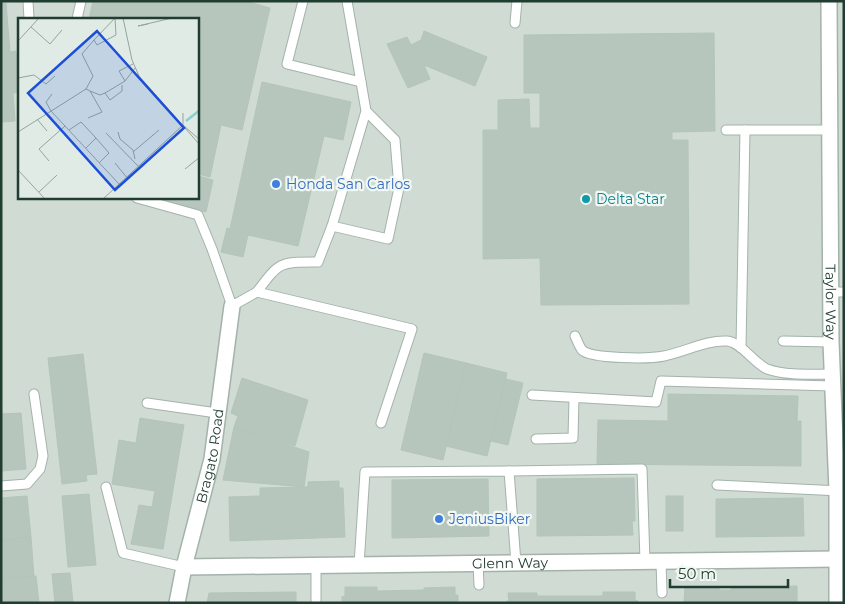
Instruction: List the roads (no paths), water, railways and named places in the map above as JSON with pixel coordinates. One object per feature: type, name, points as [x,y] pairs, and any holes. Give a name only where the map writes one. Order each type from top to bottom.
[{"type":"street","name":"Taylor Way","points":[[829,1],[829,130],[838,292],[831,342],[840,491],[836,559],[839,600]]},
{"type":"street","name":"Bragato Road","points":[[177,603],[184,566],[212,459],[232,306]]},
{"type":"street","name":"Glenn Way","points":[[184,566],[836,559]]},
{"type":"lane","points":[[28,1],[29,18]]},
{"type":"lane","points":[[77,18],[81,1]]},
{"type":"lane","points":[[303,1],[287,64],[361,82]]},
{"type":"lane","points":[[140,199],[198,216],[232,306],[257,292],[274,270],[288,262],[318,262],[332,226],[366,110],[347,1]]},
{"type":"lane","points":[[515,24],[518,1]]},
{"type":"lane","points":[[332,226],[388,239],[399,188],[395,140],[366,110]]},
{"type":"lane","points":[[726,130],[829,130]]},
{"type":"lane","points":[[742,348],[745,130]]},
{"type":"lane","points":[[257,292],[412,329],[382,423]]},
{"type":"lane","points":[[575,336],[582,350],[588,353],[618,358],[666,356],[713,342],[729,341],[742,348],[756,362],[767,368],[783,373],[832,380]]},
{"type":"lane","points":[[782,341],[831,342]]},
{"type":"lane","points":[[532,395],[656,402],[661,381],[832,380]]},
{"type":"lane","points":[[1,486],[28,484],[40,469],[43,456],[34,394]]},
{"type":"lane","points":[[536,439],[573,438],[574,398]]},
{"type":"lane","points":[[147,402],[217,413]]},
{"type":"lane","points":[[359,564],[365,472],[509,470],[642,469],[645,561]]},
{"type":"lane","points":[[509,470],[516,562]]},
{"type":"lane","points":[[717,485],[840,491]]},
{"type":"lane","points":[[106,488],[123,553],[184,566]]},
{"type":"lane","points":[[661,561],[662,593]]},
{"type":"lane","points":[[478,563],[479,585]]},
{"type":"lane","points":[[316,565],[316,603]]},
{"type":"place","name":"Honda San Carlos","points":[[276,184]]},
{"type":"place","name":"Delta Star","points":[[586,199]]},
{"type":"place","name":"JeniusBiker","points":[[439,519]]}]
